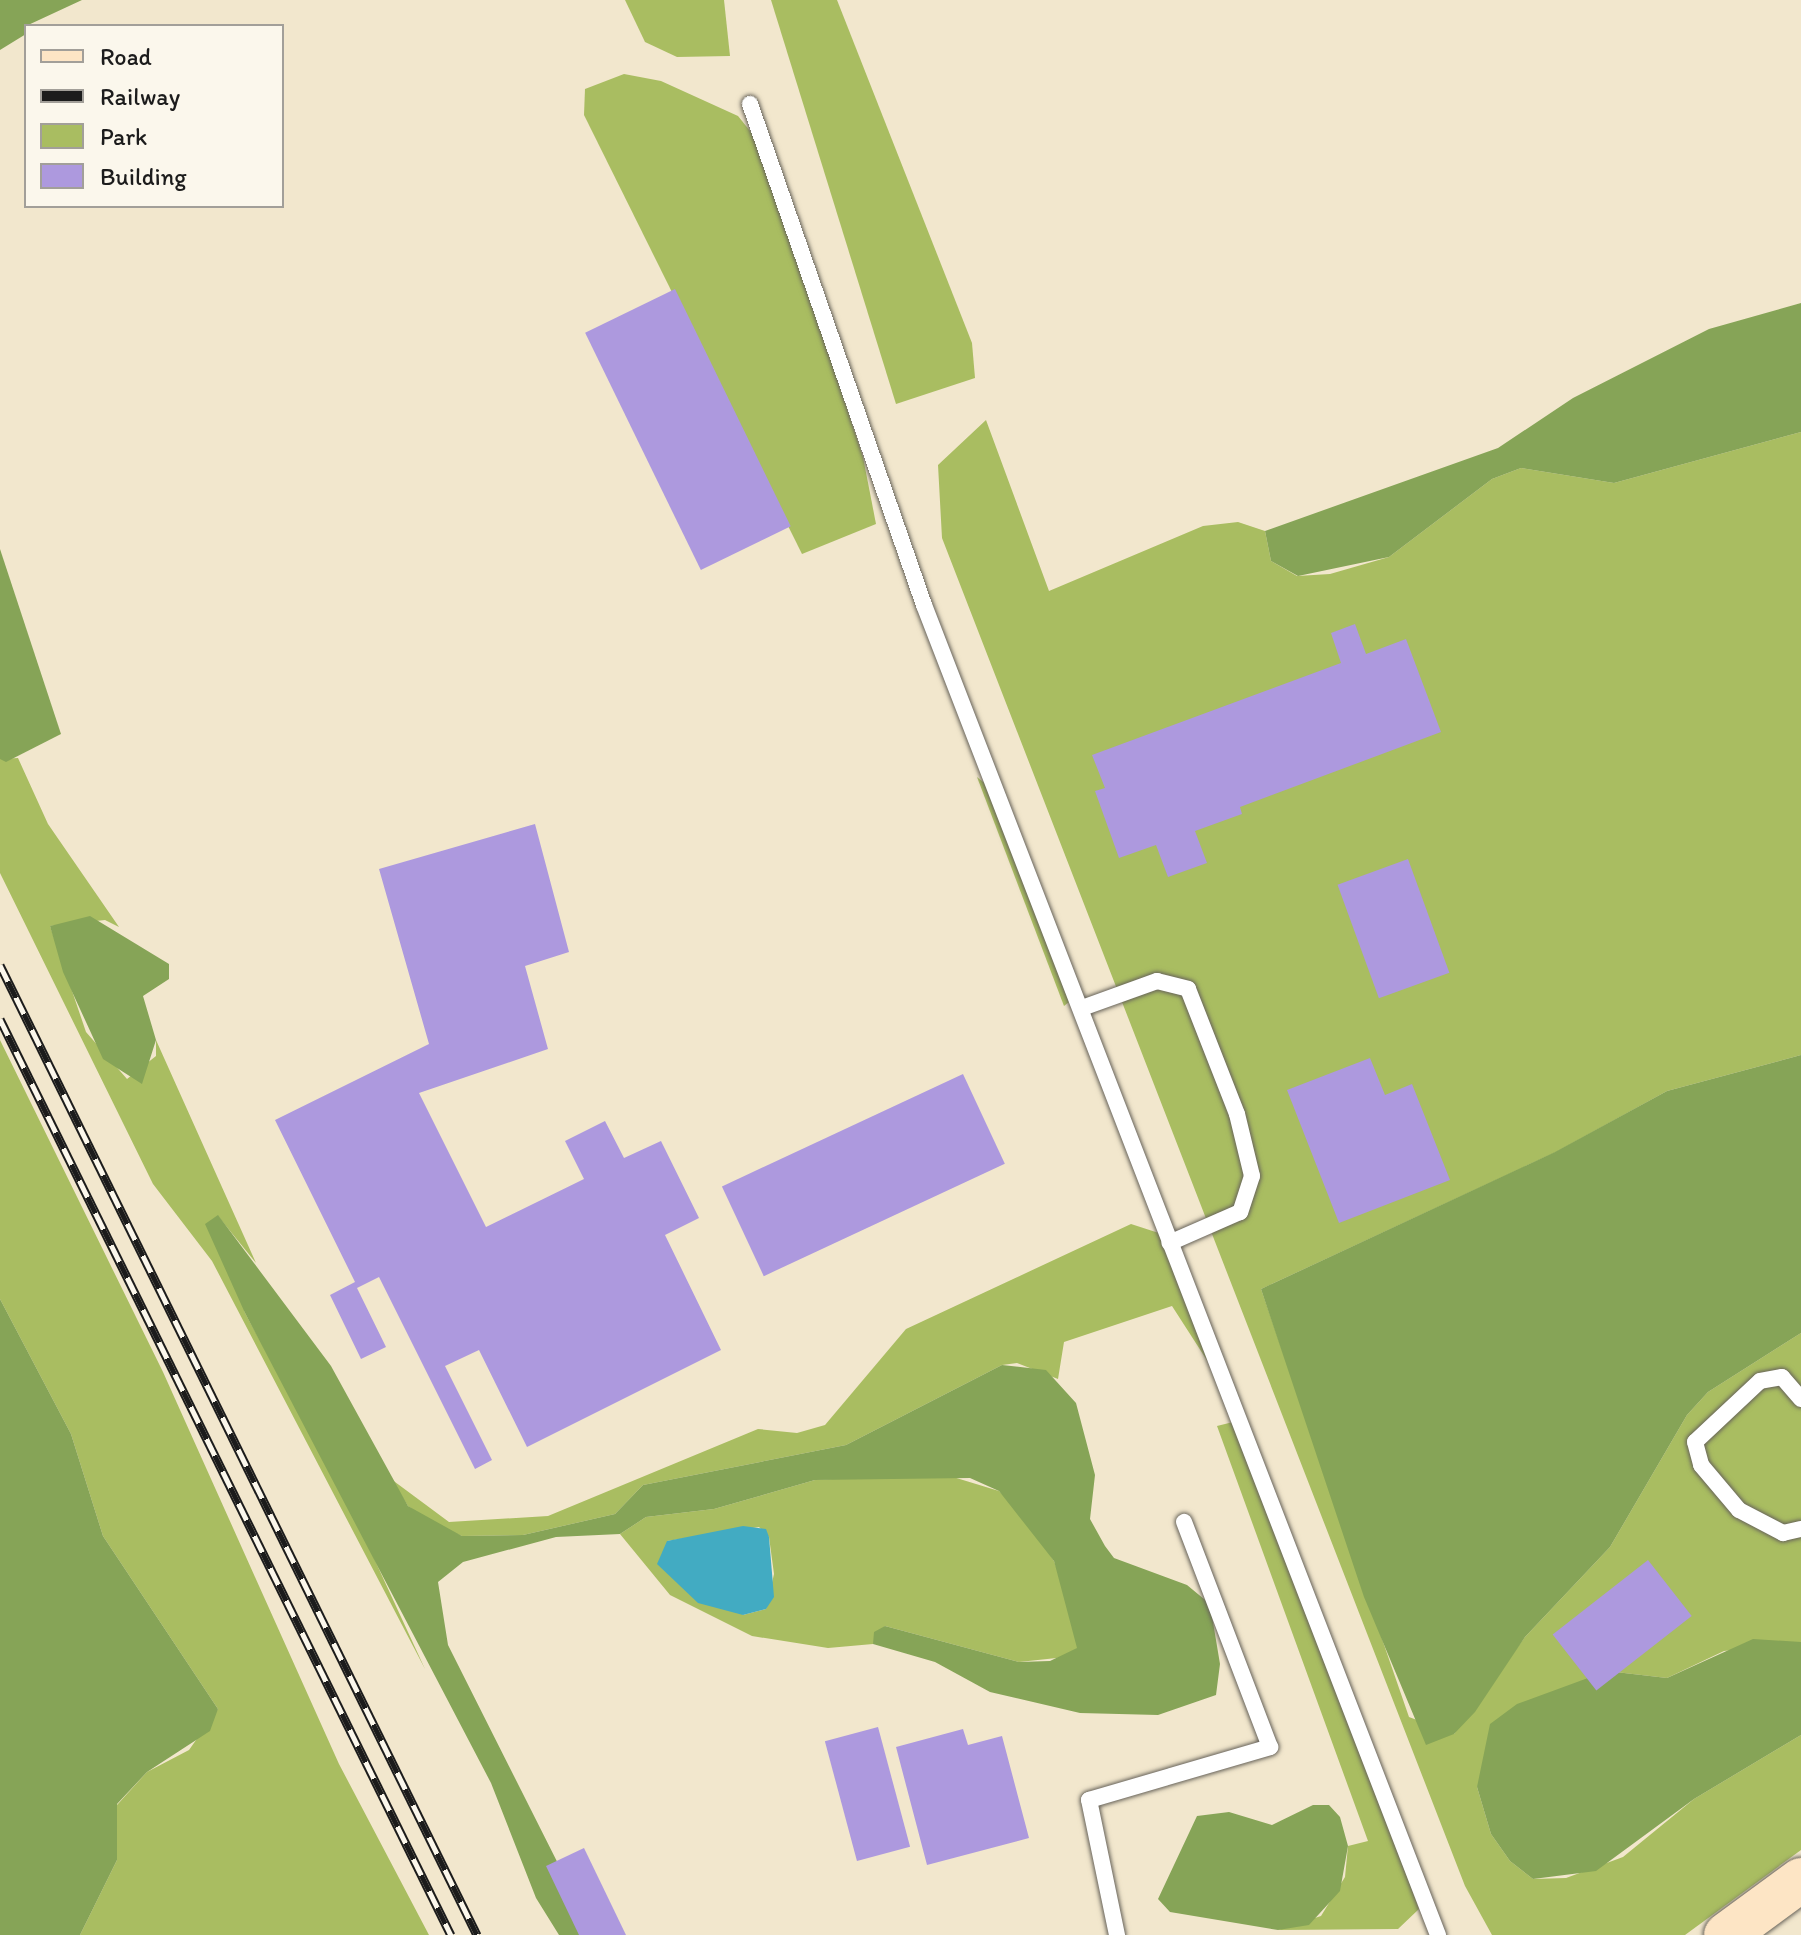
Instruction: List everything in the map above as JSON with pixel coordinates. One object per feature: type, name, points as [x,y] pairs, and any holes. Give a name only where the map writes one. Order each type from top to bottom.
[{"type":"main road","points":[[1726,1935],[1801,1880]]},
{"type":"lane","points":[[750,104],[924,605],[1438,1935]]},
{"type":"lane","points":[[1082,1008],[1157,981],[1188,989],[1237,1114],[1252,1176],[1240,1212],[1169,1243]]},
{"type":"lane","points":[[1801,1399],[1782,1377],[1760,1381],[1695,1442],[1701,1465],[1739,1510],[1783,1533],[1801,1529]]},
{"type":"lane","points":[[1117,1935],[1089,1800],[1270,1747],[1184,1522]]},
{"type":"green space","points":[[0,0],[82,0],[30,24],[24,24],[24,35],[0,50]]},
{"type":"green space","points":[[625,0],[724,0],[730,56],[677,57],[645,42]]},
{"type":"green space","points":[[771,0],[837,0],[972,343],[975,378],[896,404]]},
{"type":"green space","points":[[624,74],[661,81],[738,116],[759,142],[863,457],[876,524],[802,554],[584,115],[585,89]]},
{"type":"green space","points":[[1801,303],[1801,432],[1614,483],[1521,468],[1492,479],[1389,557],[1298,576],[1271,561],[1265,531],[1498,448],[1573,398],[1709,329]]},
{"type":"green space","points":[[986,420],[1049,591],[1203,526],[1238,522],[1265,531],[1271,561],[1297,576],[1330,574],[1389,557],[1492,479],[1521,468],[1614,483],[1801,432],[1801,1055],[1667,1091],[1556,1152],[1261,1289],[1409,1717],[1454,1734],[1525,1637],[1610,1547],[1687,1415],[1708,1392],[1801,1333],[1801,1642],[1724,1651],[1667,1678],[1607,1671],[1477,1787],[1491,1834],[1510,1861],[1533,1879],[1566,1878],[1623,1857],[1694,1799],[1801,1735],[1801,1850],[1685,1935],[1492,1935],[1465,1886],[942,538],[938,465]]},
{"type":"green space","points":[[0,549],[61,734],[6,762],[0,759]]},
{"type":"green space","points":[[18,758],[48,824],[119,927],[105,920],[50,926],[86,1032],[127,1079],[156,1056],[156,1040],[256,1263],[218,1216],[245,1313],[348,1502],[425,1669],[212,1261],[153,1184],[0,873],[0,759]]},
{"type":"green space","points":[[977,777],[1007,801],[1074,998],[1064,1006]]},
{"type":"green space","points":[[90,916],[169,964],[169,979],[143,996],[156,1040],[142,1084],[103,1059],[63,972],[50,926]]},
{"type":"green space","points":[[0,1040],[163,1372],[339,1764],[429,1935],[80,1935],[117,1860],[117,1805],[147,1772],[189,1750],[218,1709],[103,1536],[71,1434],[0,1299]]},
{"type":"green space","points":[[1801,1055],[1801,1333],[1708,1392],[1687,1415],[1610,1547],[1525,1637],[1475,1712],[1454,1734],[1426,1745],[1364,1597],[1261,1289],[1555,1152],[1667,1091]]},
{"type":"green space","points":[[218,1215],[331,1366],[408,1506],[462,1536],[523,1535],[615,1514],[643,1485],[846,1445],[1002,1365],[1046,1370],[1076,1403],[1095,1475],[1090,1519],[1105,1546],[1114,1558],[1187,1585],[1210,1604],[1220,1664],[1216,1695],[1158,1715],[1080,1713],[990,1692],[935,1662],[873,1644],[874,1632],[885,1626],[1019,1662],[1050,1661],[1077,1648],[1054,1561],[999,1491],[970,1478],[815,1480],[714,1509],[646,1517],[620,1534],[556,1537],[463,1562],[438,1582],[448,1645],[594,1935],[559,1935],[536,1898],[491,1783],[245,1313],[205,1224]]},
{"type":"green space","points":[[1131,1224],[1168,1236],[1219,1379],[1172,1306],[1064,1342],[1058,1379],[1017,1363],[1002,1365],[846,1445],[643,1485],[615,1514],[523,1535],[462,1536],[433,1524],[408,1506],[391,1479],[449,1522],[548,1516],[758,1429],[797,1433],[825,1425],[906,1329]]},
{"type":"green space","points":[[0,1299],[71,1434],[103,1536],[218,1709],[210,1731],[147,1772],[117,1804],[117,1860],[80,1935],[0,1935]]},
{"type":"green space","points":[[1241,1420],[1419,1909],[1398,1929],[1278,1930],[1321,1916],[1345,1877],[1348,1846],[1368,1841],[1217,1426]]},
{"type":"green space","points":[[940,1473],[999,1491],[1030,1523],[1054,1561],[1075,1618],[1078,1648],[1066,1657],[1019,1662],[885,1626],[873,1644],[828,1648],[752,1636],[670,1595],[620,1534],[646,1517],[714,1509],[815,1480]],"holes":[[[759,1527],[769,1537],[774,1574],[766,1609],[743,1615],[667,1541]]]},
{"type":"green space","points":[[1753,1639],[1801,1642],[1801,1735],[1694,1799],[1596,1871],[1533,1879],[1510,1861],[1491,1834],[1477,1787],[1490,1724],[1517,1704],[1607,1671],[1667,1678]]},
{"type":"green space","points":[[1313,1805],[1329,1805],[1340,1817],[1348,1846],[1340,1891],[1309,1925],[1278,1930],[1170,1912],[1158,1899],[1197,1816],[1229,1812],[1272,1825]]},
{"type":"water","points":[[743,1526],[766,1529],[769,1537],[774,1597],[766,1609],[743,1615],[698,1603],[657,1564],[667,1541]]},
{"type":"building","points":[[675,289],[791,526],[701,570],[585,333]]},
{"type":"building","points":[[1355,624],[1366,654],[1406,639],[1441,732],[1240,807],[1242,814],[1195,831],[1207,863],[1168,877],[1156,845],[1119,858],[1095,791],[1105,788],[1092,755],[1341,663],[1331,633]]},
{"type":"building","points":[[535,824],[569,952],[525,966],[548,1049],[419,1093],[486,1227],[584,1179],[565,1141],[605,1121],[624,1158],[661,1141],[699,1218],[665,1235],[721,1350],[527,1447],[479,1350],[445,1366],[492,1460],[475,1469],[379,1277],[357,1288],[386,1347],[361,1359],[330,1295],[355,1282],[275,1120],[429,1044],[379,869]]},
{"type":"building","points":[[1408,859],[1449,973],[1379,998],[1338,885]]},
{"type":"building","points":[[1370,1058],[1385,1095],[1412,1084],[1450,1180],[1339,1223],[1287,1090]]},
{"type":"building","points":[[963,1074],[1005,1164],[764,1276],[722,1186]]},
{"type":"building","points":[[1648,1560],[1692,1616],[1596,1690],[1553,1634]]},
{"type":"building","points":[[878,1727],[910,1847],[857,1861],[825,1741]]},
{"type":"building","points":[[963,1729],[968,1745],[1002,1736],[1029,1838],[927,1865],[896,1747]]},
{"type":"building","points":[[584,1848],[626,1935],[579,1935],[546,1866]]},
{"type":"railway","points":[[0,965],[477,1935]]},
{"type":"railway","points":[[0,1019],[451,1935]]}]
